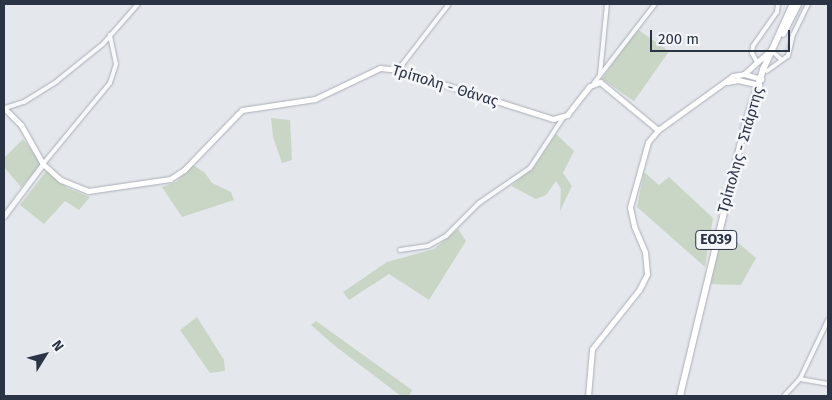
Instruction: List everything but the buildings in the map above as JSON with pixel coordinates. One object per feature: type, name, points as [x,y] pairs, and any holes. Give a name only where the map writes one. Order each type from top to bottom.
[{"type":"main road","name":"Τρίπολης - Σπάρτης","points":[[680,396],[715,242],[746,122],[793,4]]},
{"type":"main road","name":"Τρίπολης - Σπάρτης","points":[[762,78],[767,71],[773,51],[798,4]]},
{"type":"main road","points":[[744,74],[773,51]]},
{"type":"main road","name":"Τρίπολη - Θάνας","points":[[4,108],[21,125],[43,164],[61,180],[84,190],[164,181],[184,170],[242,110],[315,99],[370,71],[380,68],[398,70],[543,116],[563,118]]},
{"type":"main road","points":[[588,396],[592,349],[639,290],[647,274],[646,252],[634,226],[630,207],[645,148],[658,130],[736,74],[762,78]]},
{"type":"main road","points":[[744,74],[748,82]]},
{"type":"main road","points":[[724,82],[748,82],[759,86]]},
{"type":"main road","points":[[563,118],[594,83],[606,85],[658,130]]},
{"type":"street","points":[[4,108],[24,102],[57,81],[110,36],[138,4]]},
{"type":"street","points":[[398,70],[449,4]]},
{"type":"street","points":[[600,75],[607,4]]},
{"type":"street","points":[[594,83],[655,4]]},
{"type":"street","points":[[757,62],[752,53],[753,46],[777,12],[778,4]]},
{"type":"street","points":[[767,71],[781,59],[788,56],[793,35],[808,4]]},
{"type":"street","points":[[4,216],[62,137],[110,83],[116,64],[110,36]]},
{"type":"street","points":[[773,51],[781,59]]},
{"type":"street","points":[[400,250],[428,246],[446,236],[479,203],[530,168],[563,118]]},
{"type":"street","points":[[784,396],[800,379],[828,320]]},
{"type":"street","points":[[800,379],[828,384]]},
{"type":"green space","points":[[637,29],[669,51],[634,101],[602,79]]},
{"type":"green space","points":[[271,118],[290,120],[292,160],[282,163],[273,137]]},
{"type":"green space","points":[[556,134],[574,151],[563,173],[572,186],[560,211],[561,189],[556,181],[546,195],[536,199],[511,186],[535,166]]},
{"type":"green space","points":[[23,139],[42,164],[21,187],[4,167],[4,158]]},
{"type":"green space","points":[[193,165],[205,173],[212,183],[231,192],[234,200],[182,217],[162,187],[176,182]]},
{"type":"green space","points":[[47,170],[67,188],[90,197],[79,210],[65,201],[44,224],[20,205]]},
{"type":"green space","points":[[644,172],[659,185],[669,177],[713,218],[705,267],[637,207]]},
{"type":"green space","points":[[458,229],[466,241],[429,300],[389,274],[349,300],[343,292],[387,262],[434,249]]},
{"type":"green space","points":[[723,230],[756,258],[741,285],[711,284]]},
{"type":"green space","points":[[197,317],[224,360],[225,371],[210,373],[180,330]]},
{"type":"green space","points":[[316,321],[412,390],[409,396],[401,396],[335,346],[311,325]]}]
